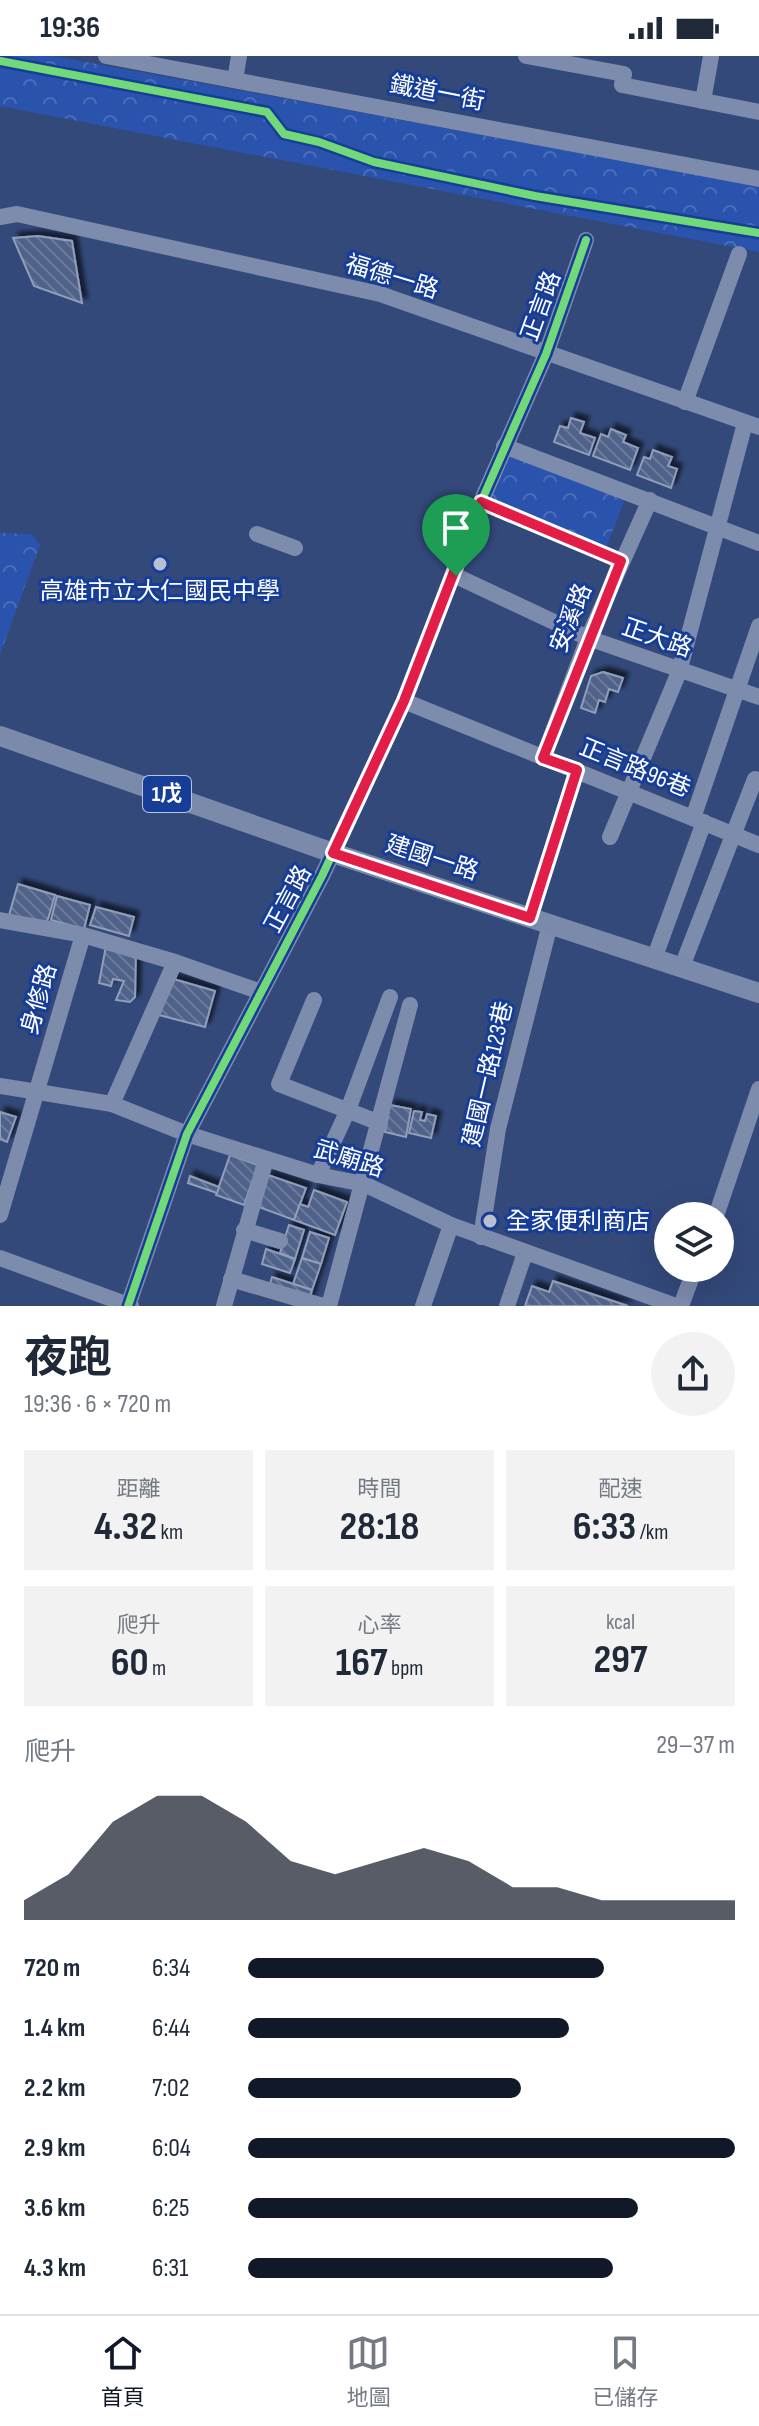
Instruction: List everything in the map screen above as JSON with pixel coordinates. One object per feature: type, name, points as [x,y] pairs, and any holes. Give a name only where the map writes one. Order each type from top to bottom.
[{"type":"main road","name":"建國一路","points":[[0,736],[333,853],[759,993]]},
{"type":"street","name":"鐵道一街","points":[[106,56],[175,63],[235,80],[759,179]]},
{"type":"street","points":[[235,80],[239,56]]},
{"type":"street","points":[[526,56],[624,74],[622,85],[759,112]]},
{"type":"street","points":[[703,101],[711,56]]},
{"type":"street","name":"福德一路","points":[[0,217],[17,214],[380,294],[752,425]]},
{"type":"street","name":"正言路","points":[[129,1306],[187,1134],[333,853],[404,701],[456,576],[481,502],[546,354],[586,240]]},
{"type":"street","points":[[685,402],[739,254]]},
{"type":"street","points":[[610,837],[627,790],[679,672],[715,526],[752,425]]},
{"type":"street","points":[[504,446],[759,543]]},
{"type":"street","name":"安溪路","points":[[543,758],[588,638],[650,500]]},
{"type":"street","points":[[481,502],[621,561]]},
{"type":"street","points":[[257,534],[295,548]]},
{"type":"street","name":"正大路","points":[[456,576],[588,638],[679,672],[759,697]]},
{"type":"street","points":[[654,959],[759,626]]},
{"type":"street","name":"正言路96巷","points":[[404,701],[759,845]]},
{"type":"street","name":"建國一路123巷","points":[[481,1237],[498,1129],[540,921],[577,770]]},
{"type":"street","points":[[681,969],[757,780]]},
{"type":"street","points":[[0,920],[83,935],[261,992]]},
{"type":"street","name":"身修路","points":[[0,1215],[83,935]]},
{"type":"street","points":[[112,1104],[175,962]]},
{"type":"street","points":[[318,1175],[348,1110],[390,997]]},
{"type":"street","points":[[314,1000],[279,1084],[380,1123]]},
{"type":"street","points":[[329,1306],[410,1005]]},
{"type":"street","name":"武廟路","points":[[0,1086],[112,1104],[187,1134],[318,1175],[364,1184],[481,1237],[678,1306]]},
{"type":"street","points":[[721,1202],[759,1089]]},
{"type":"street","points":[[224,1306],[266,1159]]},
{"type":"street","points":[[423,1306],[451,1225]]},
{"type":"street","points":[[244,1230],[280,1241]]},
{"type":"street","points":[[507,1306],[525,1253]]},
{"type":"street","points":[[0,1258],[129,1306]]},
{"type":"street","points":[[231,1279],[323,1306]]},
{"type":"street","points":[[678,1306],[689,1282]]},
{"type":"green space","points":[[0,56],[53,56],[759,186],[759,252],[0,106]]},
{"type":"green space","points":[[508,454],[625,499],[606,548],[488,499]]},
{"type":"green space","points":[[0,533],[32,534],[40,545],[0,655]]},
{"type":"building","points":[[38,236],[72,241],[82,303],[34,286],[13,238]]},
{"type":"building","points":[[571,418],[584,422],[580,433],[595,438],[589,455],[554,442],[560,426],[568,428]]},
{"type":"building","points":[[611,429],[626,435],[623,442],[638,448],[630,470],[593,456],[601,434],[608,437]]},
{"type":"building","points":[[653,450],[672,457],[668,466],[677,469],[671,488],[637,475],[644,457],[650,459]]},
{"type":"building","points":[[603,672],[623,678],[618,692],[609,689],[605,702],[599,700],[595,713],[581,708],[591,676]]},
{"type":"building","points":[[18,884],[55,895],[46,926],[9,915]]},
{"type":"building","points":[[57,896],[90,905],[84,929],[51,920]]},
{"type":"building","points":[[96,907],[134,917],[129,936],[90,925]]},
{"type":"building","points":[[106,946],[136,951],[135,997],[130,1002],[116,1000],[124,981],[113,979],[111,986],[99,983]]},
{"type":"building","points":[[170,978],[215,991],[205,1027],[159,1015]]},
{"type":"building","points":[[390,1105],[411,1109],[406,1137],[385,1132]]},
{"type":"building","points":[[414,1111],[422,1112],[420,1120],[425,1121],[427,1114],[436,1116],[431,1138],[409,1133]]},
{"type":"building","points":[[0,1112],[16,1117],[7,1142],[0,1139]]},
{"type":"building","points":[[230,1155],[258,1165],[244,1205],[216,1195]]},
{"type":"building","points":[[268,1175],[306,1188],[294,1220],[256,1206]]},
{"type":"building","points":[[190,1176],[219,1187],[217,1193],[188,1183]]},
{"type":"building","points":[[314,1190],[347,1202],[335,1235],[294,1220],[300,1204],[308,1207]]},
{"type":"building","points":[[289,1225],[304,1230],[295,1259],[280,1253]]},
{"type":"building","points":[[310,1232],[329,1238],[321,1264],[302,1258]]},
{"type":"building","points":[[266,1249],[295,1259],[290,1273],[262,1264]]},
{"type":"building","points":[[302,1258],[321,1264],[312,1290],[293,1284]]},
{"type":"building","points":[[272,1277],[312,1290],[309,1301],[269,1288]]},
{"type":"building","points":[[553,1281],[628,1306],[525,1306],[532,1286],[549,1292]]},
{"type":"cycle path","points":[[0,61],[267,112],[284,134],[319,142],[374,162],[535,196],[759,233]]},
{"type":"cycle path","points":[[128,1306],[187,1134],[322,876],[404,701],[481,502],[546,354],[586,240]]},
{"type":"place","name":"高雄市立大仁國民中學","points":[[160,564]]},
{"type":"place","name":"全家便利商店","points":[[490,1221]]},
{"type":"route","points":[[481,502],[621,561],[543,758],[577,770],[530,918],[333,853],[404,701],[456,576],[481,502]]}]
